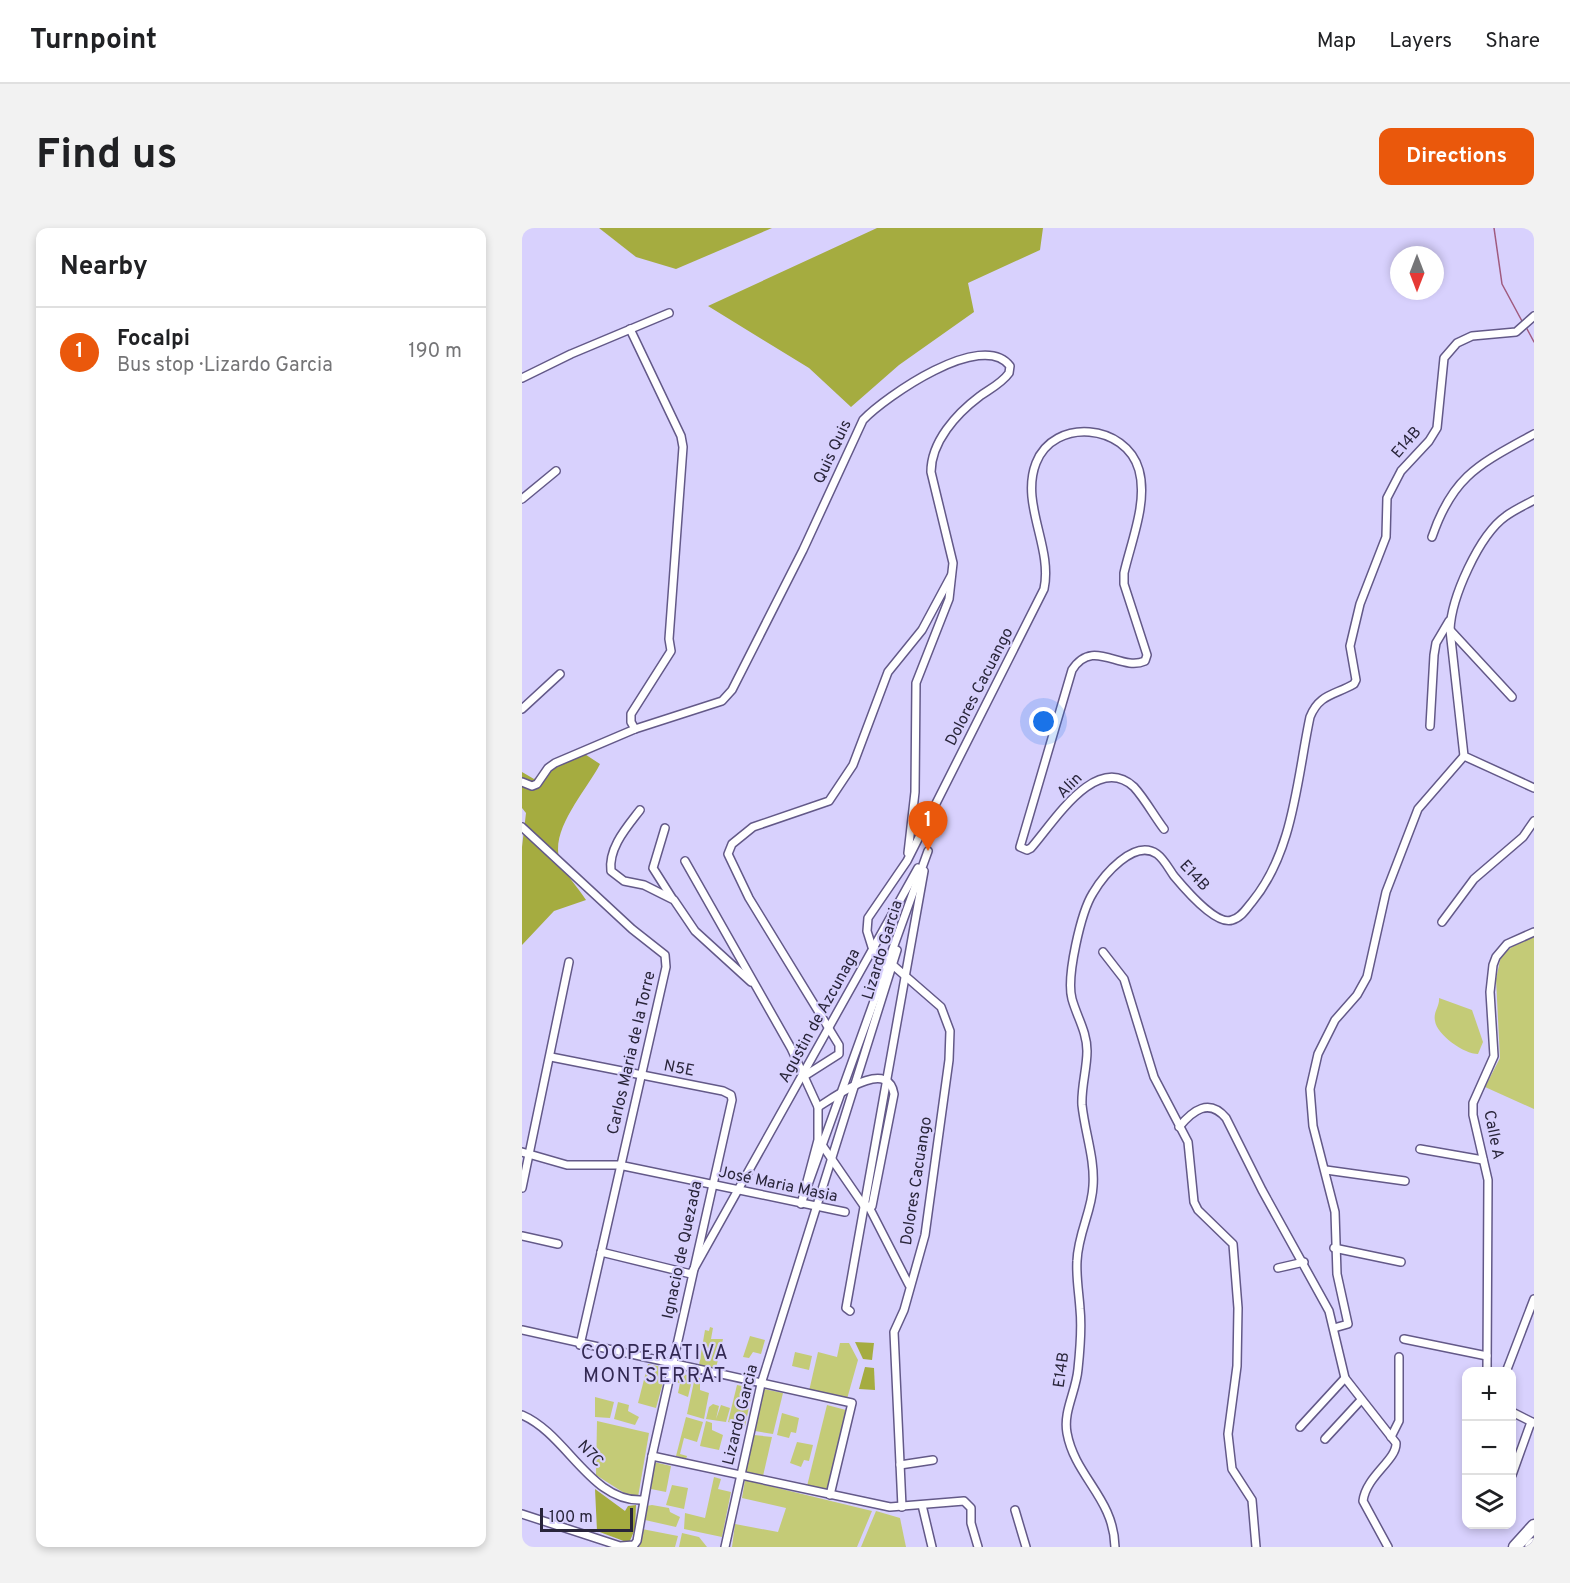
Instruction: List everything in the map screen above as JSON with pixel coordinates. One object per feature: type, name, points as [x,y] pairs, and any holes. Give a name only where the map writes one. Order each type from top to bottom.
[{"type":"highway","points":[[1515,1547],[1534,1526]]},
{"type":"highway","points":[[1531,1547],[1534,1544]]},
{"type":"street","points":[[522,378],[571,354],[669,313]]},
{"type":"street","name":"E14B","points":[[1115,1547],[1114,1528],[1110,1515],[1080,1466],[1067,1432],[1066,1416],[1078,1370],[1080,1314],[1076,1264],[1078,1241],[1093,1189],[1092,1159],[1082,1104],[1087,1053],[1085,1034],[1070,987],[1085,910],[1092,895],[1122,860],[1135,853],[1148,851],[1157,855],[1214,917],[1224,922],[1234,920],[1242,914],[1256,897],[1286,832],[1315,704],[1323,696],[1354,684],[1356,680],[1350,646],[1360,604],[1386,537],[1387,498],[1401,471],[1429,441],[1437,428],[1444,358],[1457,343],[1472,336],[1511,333],[1524,326],[1534,316]]},
{"type":"street","points":[[630,329],[681,436],[683,447],[669,639],[671,651],[630,714],[630,722],[635,729]]},
{"type":"street","name":"Quis Quis","points":[[522,782],[532,786],[537,784],[548,768],[555,763],[635,729],[715,705],[728,696],[803,550],[856,430],[872,411],[910,382],[949,364],[973,357],[999,358],[1010,366],[1009,373],[972,403],[944,434],[937,442],[931,461],[931,472],[953,563],[953,574],[949,599],[916,683],[913,823],[907,861]]},
{"type":"street","name":"Dolores Cacuango","points":[[902,1507],[894,1332],[903,1310],[925,1235],[950,1048],[950,1031],[941,1007],[873,948],[867,932],[870,912],[907,861],[1044,589],[1047,569],[1031,480],[1036,463],[1042,451],[1067,434],[1081,430],[1104,433],[1119,441],[1130,452],[1138,468],[1140,501],[1124,573],[1124,584],[1147,655],[1145,661],[1137,664],[1097,655],[1077,662],[1072,670],[1020,843],[1023,849]]},
{"type":"street","points":[[1432,537],[1439,517],[1468,473],[1478,465],[1534,434]]},
{"type":"street","points":[[522,499],[556,471]]},
{"type":"street","points":[[1430,726],[1436,644],[1450,618],[1472,562],[1485,538],[1504,516],[1533,502]]},
{"type":"street","points":[[805,1074],[839,1054],[839,1045],[749,898],[728,859],[729,848],[735,840],[753,827],[829,801],[853,765],[888,672],[922,630],[953,574]]},
{"type":"street","points":[[1334,1328],[1348,1324],[1337,1274],[1334,1248],[1335,1212],[1310,1109],[1310,1089],[1318,1054],[1335,1020],[1357,995],[1367,977],[1386,892],[1418,809],[1464,756],[1450,618]]},
{"type":"street","points":[[1450,630],[1512,697]]},
{"type":"street","points":[[522,709],[560,674]]},
{"type":"street","points":[[1464,756],[1534,788]]},
{"type":"street","name":"Alin","points":[[1023,849],[1031,848],[1088,784],[1109,776],[1121,778],[1134,788],[1164,829]]},
{"type":"street","points":[[640,810],[620,838],[610,861],[611,871],[624,881],[644,885],[674,900]]},
{"type":"street","points":[[1442,922],[1474,879],[1523,837],[1534,821]]},
{"type":"street","name":"Carlos Maria de la Torre","points":[[522,827],[665,956],[666,966],[580,1345]]},
{"type":"street","points":[[665,828],[653,868],[695,931],[753,984]]},
{"type":"street","points":[[850,1311],[846,1308],[866,1206],[875,1200],[894,1094],[887,1081],[928,850]]},
{"type":"street","name":"Agustin de Azcunaga","points":[[691,1274],[805,1074],[928,850]]},
{"type":"street","name":"Lizardo Garcia","points":[[801,1204],[820,1143],[890,963],[928,850]]},
{"type":"street","name":"Lizardo Garcia","points":[[685,861],[805,1074],[818,1107],[820,1143]]},
{"type":"street","name":"Calle A","points":[[1487,1367],[1488,1180],[1473,1114],[1473,1103],[1494,1056],[1490,992],[1493,965],[1507,944],[1534,932]]},
{"type":"street","points":[[1103,951],[1124,979],[1154,1077],[1188,1142],[1194,1202],[1198,1210],[1233,1244],[1238,1308],[1237,1366],[1228,1434],[1232,1469],[1252,1500],[1256,1547]]},
{"type":"street","points":[[522,1188],[551,1057],[568,962]]},
{"type":"street","name":"Lizardo Garcia","points":[[725,1547],[760,1384],[854,1087],[890,963]]},
{"type":"street","name":"N5E","points":[[551,1057],[723,1091],[730,1095]]},
{"type":"street","points":[[818,1107],[871,1078],[887,1081]]},
{"type":"street","name":"Ignacio de Quezada","points":[[628,1547],[637,1541],[643,1500],[691,1274],[732,1100],[730,1095]]},
{"type":"street","points":[[1179,1127],[1188,1116],[1201,1108],[1210,1106],[1219,1109],[1226,1118],[1262,1190],[1304,1262],[1329,1311],[1345,1378],[1391,1437],[1396,1449],[1369,1481],[1363,1501],[1388,1547]]},
{"type":"street","points":[[820,1143],[866,1206],[909,1285]]},
{"type":"street","points":[[1420,1149],[1483,1160]]},
{"type":"street","name":"José Maria Masia","points":[[522,1152],[567,1165],[619,1165],[844,1212]]},
{"type":"street","points":[[1326,1170],[1405,1181]]},
{"type":"street","points":[[522,1236],[558,1244]]},
{"type":"street","points":[[1334,1248],[1401,1262]]},
{"type":"street","points":[[601,1252],[691,1274]]},
{"type":"street","points":[[1278,1268],[1304,1262]]},
{"type":"street","points":[[1508,1367],[1534,1299]]},
{"type":"street","points":[[522,1330],[580,1345],[852,1403],[830,1495]]},
{"type":"street","points":[[1404,1339],[1487,1356]]},
{"type":"street","points":[[1391,1437],[1399,1424],[1399,1357]]},
{"type":"street","points":[[1300,1427],[1345,1378]]},
{"type":"street","points":[[1325,1439],[1361,1400]]},
{"type":"street","points":[[1516,1414],[1533,1423],[1516,1465]]},
{"type":"street","name":"N7C","points":[[522,1415],[556,1438],[605,1488],[622,1498],[643,1500]]},
{"type":"street","points":[[652,1456],[830,1495],[902,1507],[967,1502],[978,1547]]},
{"type":"street","points":[[900,1465],[933,1460]]},
{"type":"street","points":[[922,1505],[932,1547]]},
{"type":"street","points":[[1015,1510],[1026,1547]]},
{"type":"street","points":[[522,1514],[628,1547]]},
{"type":"green space","points":[[599,228],[772,228],[676,269],[636,257]]},
{"type":"green space","points":[[877,228],[1043,228],[1040,250],[968,283],[974,312],[899,365],[851,407],[809,368],[708,306]]},
{"type":"green space","points":[[577,749],[600,764],[564,824],[558,849],[562,866],[586,900],[554,911],[522,945],[522,847],[526,813],[522,808],[522,772],[534,779]]},
{"type":"green space","points":[[1534,937],[1534,1109],[1485,1087],[1500,1058],[1496,979],[1501,956],[1513,946]]},
{"type":"green space","points":[[1439,998],[1472,1010],[1483,1042],[1478,1054],[1459,1047],[1441,1032],[1435,1018]]},
{"type":"green space","points":[[710,1327],[713,1328],[711,1339],[723,1339],[716,1368],[699,1365],[705,1330],[709,1331]]},
{"type":"green space","points":[[750,1336],[765,1340],[761,1354],[753,1352],[749,1358],[743,1357]]},
{"type":"green space","points":[[855,1342],[874,1343],[872,1360],[863,1359]]},
{"type":"green space","points":[[840,1343],[849,1343],[858,1360],[847,1399],[809,1391],[818,1352],[837,1357]]},
{"type":"green space","points":[[795,1352],[812,1356],[809,1370],[792,1366]]},
{"type":"green space","points":[[648,1364],[667,1368],[656,1408],[638,1403]]},
{"type":"green space","points":[[865,1367],[874,1368],[875,1390],[859,1389]]},
{"type":"green space","points":[[676,1373],[693,1376],[688,1397],[678,1393],[680,1383],[673,1382]]},
{"type":"green space","points":[[695,1377],[700,1378],[700,1390],[709,1393],[704,1419],[687,1414]]},
{"type":"green space","points":[[737,1385],[753,1388],[745,1426],[728,1422]]},
{"type":"green space","points":[[764,1389],[783,1393],[773,1434],[755,1431]]},
{"type":"green space","points":[[595,1397],[614,1402],[610,1418],[595,1417]]},
{"type":"green space","points":[[618,1402],[629,1405],[628,1411],[639,1417],[635,1425],[614,1419]]},
{"type":"green space","points":[[713,1404],[719,1406],[716,1419],[721,1405],[730,1408],[726,1422],[706,1419],[709,1407]]},
{"type":"green space","points":[[827,1405],[846,1410],[827,1490],[807,1486]]},
{"type":"green space","points":[[782,1413],[799,1418],[796,1433],[791,1432],[789,1438],[777,1435]]},
{"type":"green space","points":[[686,1417],[703,1422],[697,1442],[684,1438],[680,1454],[687,1456],[686,1459],[676,1456]]},
{"type":"green space","points":[[597,1421],[649,1433],[638,1497],[632,1498],[596,1475]]},
{"type":"green space","points":[[706,1421],[712,1423],[712,1430],[723,1435],[719,1450],[700,1446]]},
{"type":"green space","points":[[754,1435],[772,1437],[763,1476],[746,1472]]},
{"type":"green space","points":[[797,1442],[813,1445],[809,1461],[804,1460],[801,1467],[790,1463]]},
{"type":"green space","points":[[654,1462],[671,1466],[666,1492],[651,1489]]},
{"type":"green space","points":[[714,1477],[721,1479],[718,1489],[731,1492],[722,1537],[684,1529],[685,1513],[705,1518]]},
{"type":"green space","points":[[745,1480],[872,1511],[857,1547],[732,1547],[735,1524],[778,1532],[786,1508],[742,1498]]},
{"type":"green space","points":[[672,1485],[688,1488],[684,1509],[666,1505]]},
{"type":"green space","points":[[595,1489],[625,1511],[628,1506],[636,1505],[635,1529],[629,1543],[597,1531]]},
{"type":"green space","points":[[646,1506],[669,1508],[670,1512],[680,1517],[676,1527],[645,1520]]},
{"type":"green space","points":[[876,1511],[900,1518],[906,1547],[861,1547]]},
{"type":"green space","points":[[642,1529],[678,1536],[675,1547],[639,1547]]},
{"type":"green space","points":[[682,1533],[699,1537],[707,1547],[679,1547]]},
{"type":"waterway","points":[[1494,228],[1502,284],[1523,323]]},
{"type":"waterway","points":[[1526,327],[1534,342]]},
{"type":"place","name":"Focalpi","points":[[928,851]]},
{"type":"district","name":"COOPERATIVA MONTSERRAT","points":[[655,1366]]}]
